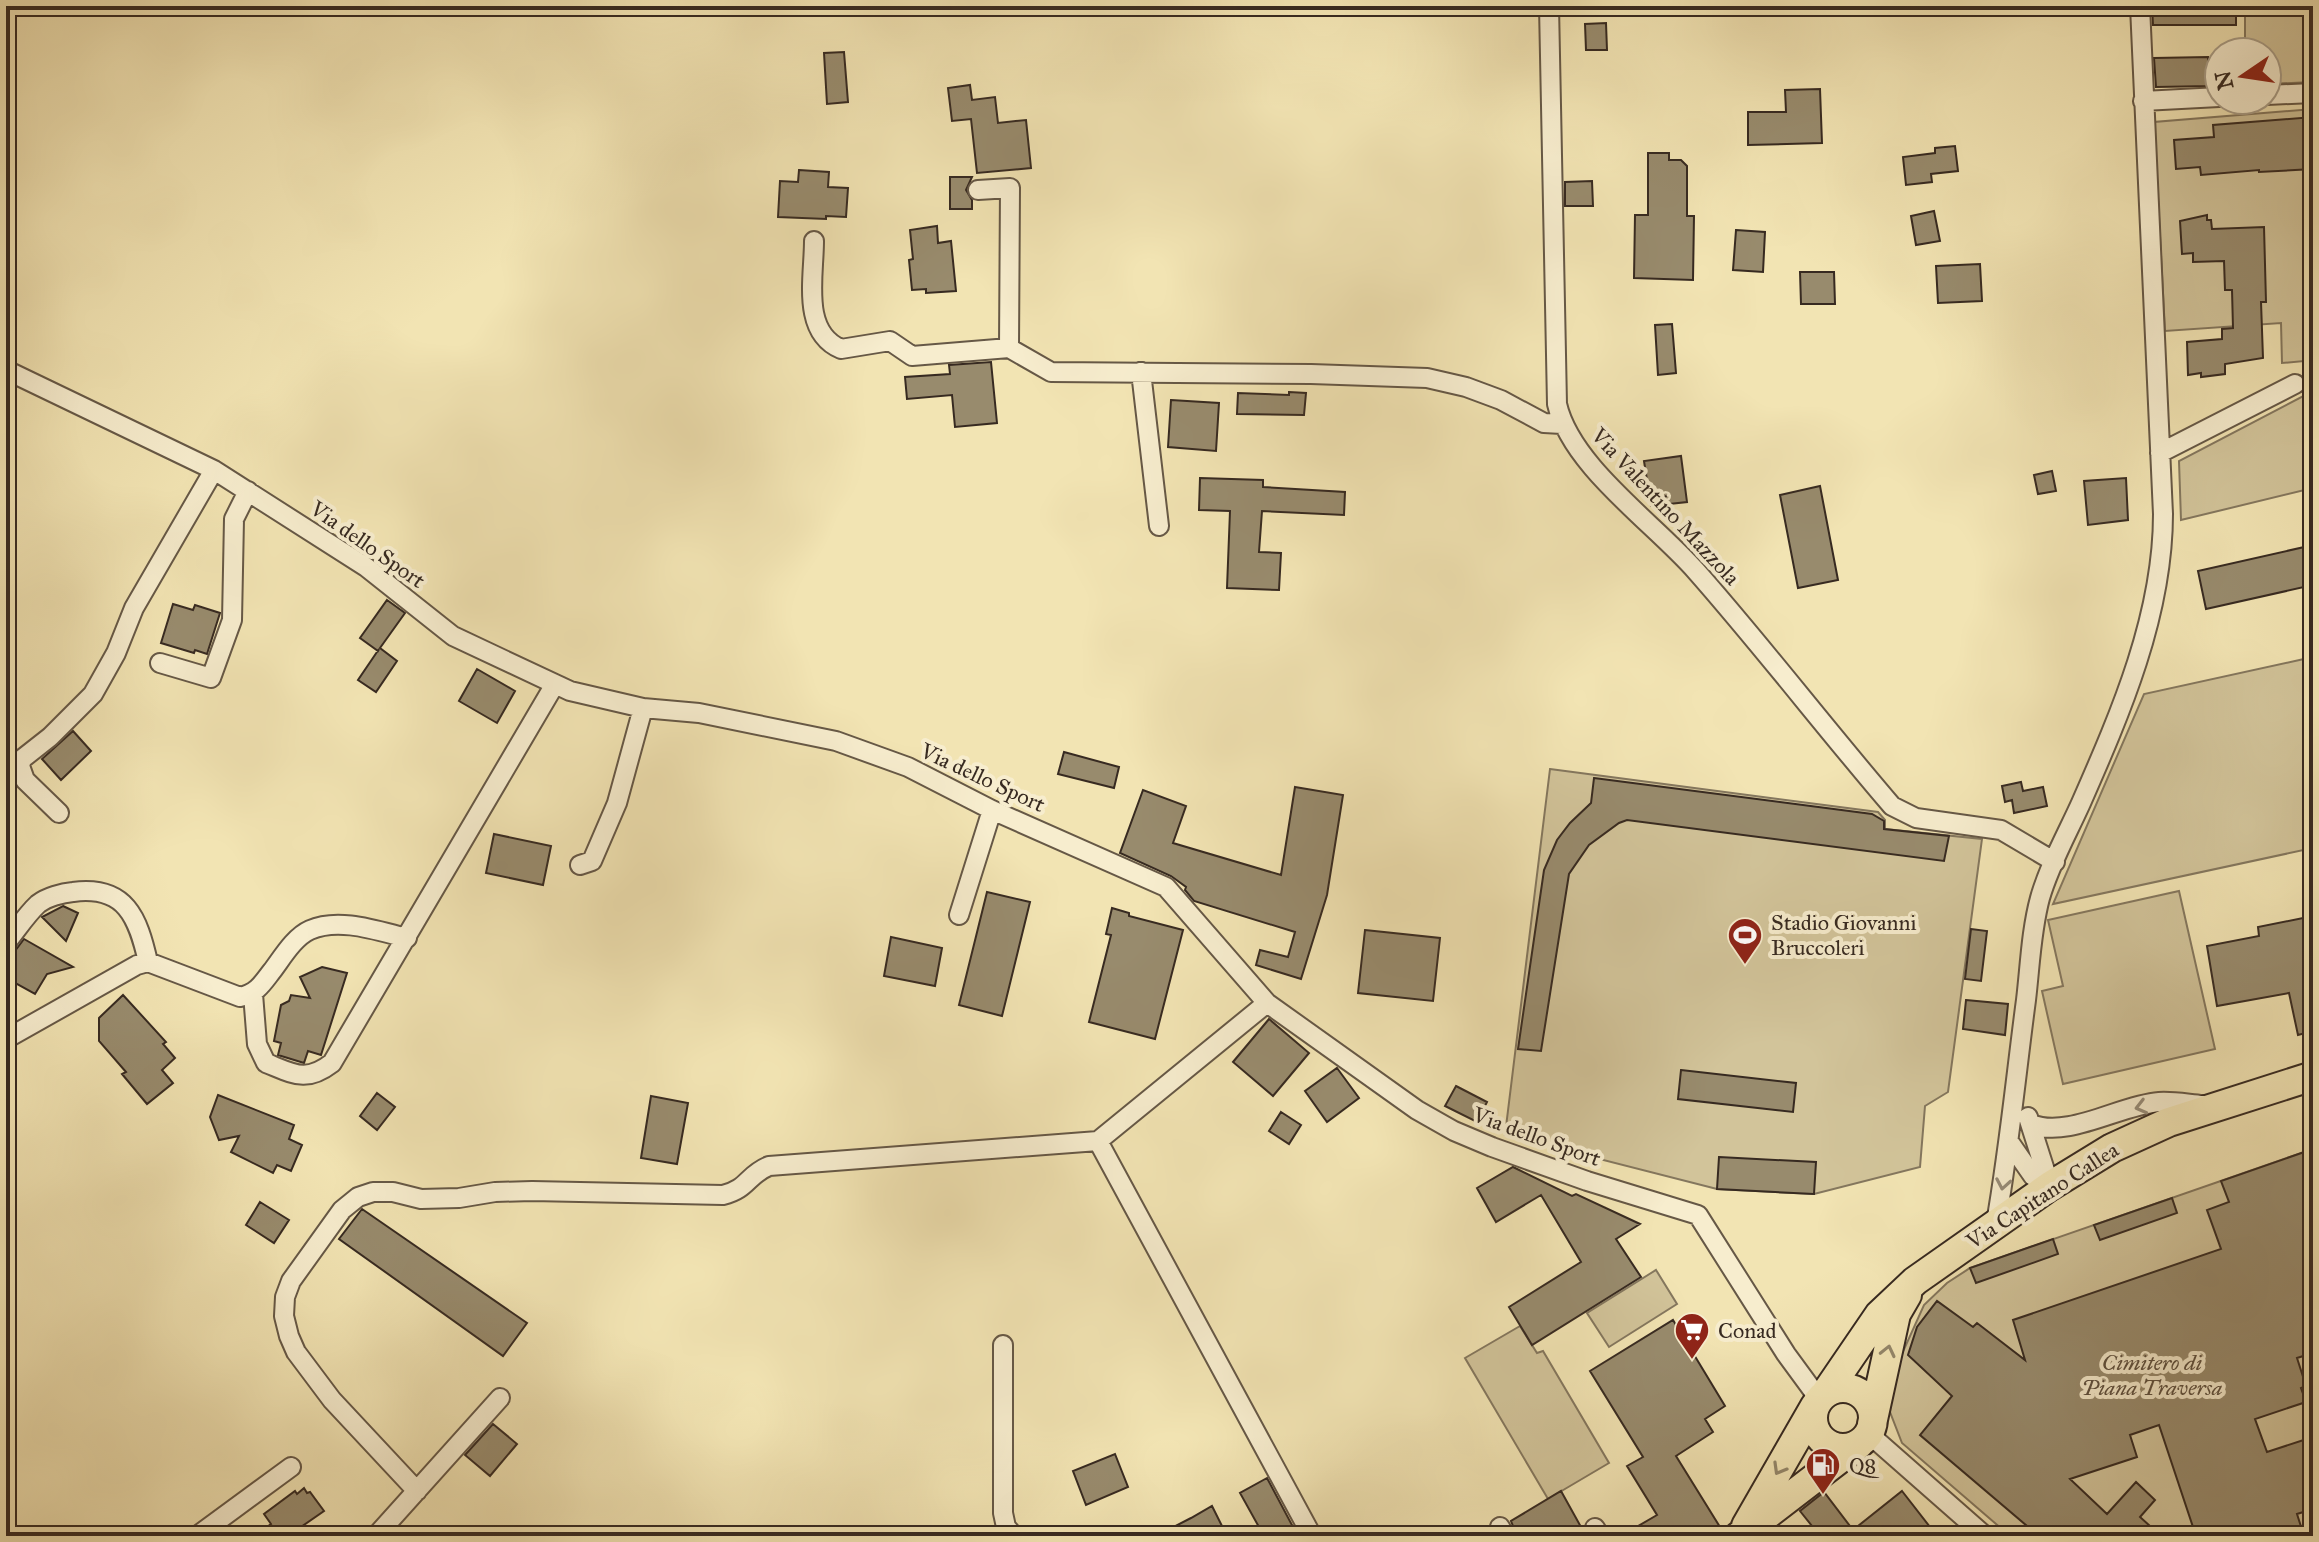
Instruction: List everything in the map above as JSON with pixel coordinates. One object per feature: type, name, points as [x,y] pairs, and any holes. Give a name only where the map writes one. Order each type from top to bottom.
[{"type":"main road","name":"Via Capitano Callea","points":[[1740,1536],[1821,1398],[1879,1315],[1915,1281],[2050,1186],[2112,1148],[2169,1122],[2313,1076]]},
{"type":"main road","points":[[1740,1536],[1868,1433],[1896,1314],[1915,1281]]},
{"type":"main road","points":[[1842,1388],[1859,1393],[1870,1407],[1868,1433],[1846,1448],[1836,1448],[1820,1438],[1813,1420],[1821,1398],[1842,1388]]},
{"type":"street","name":"Via Valentino Mazzola","points":[[1549,6],[1557,404],[1562,424],[1584,457],[1695,569],[1892,806],[1916,818],[2001,830],[2055,862]]},
{"type":"street","points":[[1996,1223],[2010,1143],[2037,912],[2044,886],[2097,766],[2134,671],[2146,631],[2163,535],[2140,6]]},
{"type":"street","points":[[2283,94],[2313,93]]},
{"type":"street","points":[[2143,101],[2203,98]]},
{"type":"street","points":[[978,190],[1010,188],[1009,348]]},
{"type":"street","points":[[814,241],[813,317],[817,328],[832,345],[841,349],[890,341],[912,356],[1009,348],[1051,372],[1427,378],[1466,387],[1501,400],[1544,423],[1562,424]]},
{"type":"street","name":"Via dello Sport","points":[[6,370],[214,470],[366,567],[453,636],[570,691],[643,708],[699,713],[836,741],[908,767],[992,810],[1166,887],[1267,1003],[1417,1110],[1454,1131],[1492,1147],[1587,1181],[1698,1215],[1786,1354],[1821,1398]]},
{"type":"street","points":[[1141,372],[1159,526]]},
{"type":"street","points":[[2160,453],[2295,384]]},
{"type":"street","points":[[59,813],[25,780],[20,766],[22,759],[50,737],[93,694],[116,653],[134,608],[214,470]]},
{"type":"street","points":[[160,663],[211,678],[232,620],[234,519],[248,491]]},
{"type":"street","points":[[253,994],[257,1044],[266,1063],[301,1076],[319,1073],[332,1063],[555,684]]},
{"type":"street","points":[[580,865],[592,861],[617,803],[643,708]]},
{"type":"street","points":[[959,915],[992,810]]},
{"type":"street","points":[[6,943],[39,904],[51,897],[85,890],[108,892],[126,906],[141,930],[148,962]]},
{"type":"street","points":[[6,1039],[137,965],[148,962],[240,997],[253,994],[294,943],[309,930],[333,925],[370,929],[407,938]]},
{"type":"street","points":[[417,1491],[323,1388],[296,1352],[284,1316],[285,1297],[291,1281],[342,1210],[358,1197],[373,1192],[393,1192],[421,1199],[459,1198],[495,1192],[532,1191],[723,1195],[738,1192],[758,1170],[769,1166],[1098,1141],[1267,1003]]},
{"type":"street","points":[[2014,1089],[2031,1124],[2050,1186]]},
{"type":"street","points":[[2031,1124],[2044,1129],[2064,1126],[2158,1102],[2218,1107]]},
{"type":"street","points":[[1098,1141],[1312,1536]]},
{"type":"street","points":[[2010,1143],[2033,1176],[2050,1186]]},
{"type":"street","points":[[1003,1345],[1003,1513],[1006,1527],[1014,1536]]},
{"type":"street","points":[[376,1536],[500,1398]]},
{"type":"street","points":[[1868,1433],[1985,1536]]},
{"type":"street","points":[[197,1536],[291,1467]]},
{"type":"green space","points":[[2245,6],[2313,6],[2313,82],[2283,83],[2283,36],[2245,36]]},
{"type":"green space","points":[[2313,109],[2313,390],[2304,361],[2282,363],[2281,323],[2165,331],[2154,122],[2227,116],[2283,116],[2283,111]]},
{"type":"green space","points":[[2313,391],[2313,488],[2181,520],[2179,461]]},
{"type":"green space","points":[[2304,659],[2313,704],[2313,848],[2053,904],[2144,694]]},
{"type":"green space","name":"Stadio Giovanni Bruccoleri","points":[[1550,769],[1878,812],[1885,820],[1885,829],[1982,839],[1948,1092],[1925,1106],[1920,1167],[1814,1194],[1717,1189],[1505,1135]]},
{"type":"green space","points":[[2179,891],[2215,1049],[2063,1084],[2042,991],[2063,986],[2048,920]]},
{"type":"green space","name":"Cimitero di Piana Traversa","points":[[2313,1149],[2313,1536],[2010,1536],[1902,1443],[1890,1412],[1891,1386],[1896,1367],[1924,1305],[1947,1283],[1970,1268]]},
{"type":"green space","points":[[1656,1270],[1677,1304],[1609,1347],[1587,1313]]},
{"type":"green space","points":[[1520,1326],[1537,1353],[1543,1351],[1609,1463],[1548,1499],[1465,1358]]},
{"type":"building","points":[[2152,6],[2236,6],[2236,25],[2153,25]]},
{"type":"building","points":[[1606,23],[1607,50],[1586,50],[1585,24]]},
{"type":"building","points":[[844,52],[848,102],[827,104],[824,53]]},
{"type":"building","points":[[2203,57],[2203,86],[2156,87],[2154,58]]},
{"type":"building","points":[[970,85],[972,100],[995,97],[998,123],[1026,120],[1031,168],[977,173],[971,119],[952,121],[948,88]]},
{"type":"building","points":[[1820,89],[1822,143],[1748,145],[1748,112],[1786,112],[1785,90]]},
{"type":"building","points":[[2313,117],[2313,169],[2201,175],[2200,167],[2176,169],[2174,140],[2214,137],[2213,125]]},
{"type":"building","points":[[1955,146],[1958,171],[1931,174],[1932,182],[1906,185],[1903,157],[1935,153],[1935,148]]},
{"type":"building","points":[[1648,153],[1669,153],[1669,160],[1681,160],[1687,166],[1687,216],[1694,216],[1693,280],[1634,278],[1635,215],[1648,215]]},
{"type":"building","points":[[799,170],[829,172],[828,187],[848,188],[846,217],[778,217],[780,181],[798,182]]},
{"type":"building","points":[[950,177],[972,177],[966,190],[972,200],[972,209],[950,209]]},
{"type":"building","points":[[1592,181],[1593,206],[1565,206],[1565,182]]},
{"type":"building","points":[[1934,211],[1940,241],[1916,245],[1911,216]]},
{"type":"building","points":[[2207,215],[2212,229],[2264,227],[2266,302],[2261,302],[2263,358],[2225,364],[2225,374],[2201,377],[2201,373],[2188,375],[2187,342],[2222,339],[2222,329],[2233,328],[2232,290],[2225,290],[2224,261],[2193,262],[2193,253],[2182,254],[2180,221]]},
{"type":"building","points":[[937,226],[938,243],[951,241],[956,291],[926,293],[926,289],[912,290],[910,230]]},
{"type":"building","points":[[1736,230],[1765,232],[1763,272],[1733,270]]},
{"type":"building","points":[[1980,264],[1982,301],[1938,303],[1936,266]]},
{"type":"building","points":[[1800,272],[1834,272],[1835,304],[1801,304]]},
{"type":"building","points":[[1672,324],[1676,373],[1658,375],[1655,325]]},
{"type":"building","points":[[991,362],[997,423],[955,427],[952,395],[907,399],[905,377],[950,374],[949,365]]},
{"type":"building","points":[[1289,392],[1306,393],[1304,415],[1237,414],[1238,393],[1289,395]]},
{"type":"building","points":[[1171,400],[1219,403],[1216,451],[1168,447]]},
{"type":"building","points":[[1681,456],[1687,502],[1651,506],[1644,461]]},
{"type":"building","points":[[2052,471],[2056,491],[2038,494],[2034,475]]},
{"type":"building","points":[[1200,478],[1263,480],[1263,487],[1345,492],[1344,515],[1262,511],[1259,552],[1281,553],[1279,590],[1227,588],[1230,511],[1199,510]]},
{"type":"building","points":[[2126,478],[2128,520],[2088,525],[2084,481]]},
{"type":"building","points":[[1820,486],[1838,580],[1798,588],[1780,495]]},
{"type":"building","points":[[2313,545],[2313,585],[2206,609],[2198,571]]},
{"type":"building","points":[[387,600],[405,613],[380,648],[397,661],[376,692],[358,680],[378,651],[360,638]]},
{"type":"building","points":[[173,604],[193,610],[195,605],[220,613],[207,654],[161,643]]},
{"type":"building","points":[[477,669],[515,691],[497,723],[459,701]]},
{"type":"building","points":[[73,731],[91,751],[61,780],[42,759]]},
{"type":"building","points":[[1064,752],[1119,767],[1114,788],[1058,774]]},
{"type":"building","points":[[1594,778],[1872,814],[1884,821],[1884,829],[1949,836],[1944,861],[1627,820],[1619,823],[1589,845],[1569,874],[1541,1051],[1518,1049],[1544,870],[1557,840],[1591,803]]},
{"type":"building","points":[[2021,782],[2023,791],[2043,787],[2047,806],[2014,813],[2012,800],[2005,802],[2002,786]]},
{"type":"building","points":[[1295,787],[1343,795],[1327,895],[1301,979],[1256,965],[1260,950],[1288,957],[1295,932],[1194,901],[1186,887],[1171,876],[1120,853],[1143,790],[1186,806],[1173,843],[1281,875]]},
{"type":"building","points":[[494,834],[551,846],[543,885],[486,873]]},
{"type":"building","points":[[987,892],[1030,902],[1002,1016],[959,1005]]},
{"type":"building","points":[[63,906],[78,913],[66,941],[42,917]]},
{"type":"building","points":[[1112,908],[1129,913],[1129,916],[1183,930],[1155,1039],[1089,1022],[1111,935],[1106,934]]},
{"type":"building","points":[[2313,916],[2313,1031],[2298,1035],[2289,993],[2217,1006],[2207,946],[2259,936],[2258,927]]},
{"type":"building","points":[[1971,929],[1987,931],[1981,981],[1965,979]]},
{"type":"building","points":[[1365,930],[1440,938],[1433,1001],[1358,993]]},
{"type":"building","points":[[891,937],[942,948],[935,986],[884,976]]},
{"type":"building","points":[[24,939],[73,967],[47,974],[35,994],[6,978],[6,955],[15,951]]},
{"type":"building","points":[[322,967],[347,973],[321,1055],[308,1051],[304,1063],[278,1055],[281,1043],[274,1041],[281,1005],[289,1001],[291,995],[310,998],[300,977]]},
{"type":"building","points":[[123,995],[166,1042],[163,1044],[175,1058],[162,1070],[173,1083],[147,1104],[122,1074],[126,1072],[99,1041],[99,1018]]},
{"type":"building","points":[[1966,1000],[2008,1004],[2005,1035],[1963,1029]]},
{"type":"building","points":[[1269,1019],[1309,1053],[1273,1096],[1233,1062]]},
{"type":"building","points":[[1337,1068],[1359,1098],[1327,1122],[1305,1091]]},
{"type":"building","points":[[1681,1070],[1796,1083],[1793,1112],[1678,1099]]},
{"type":"building","points":[[1456,1086],[1487,1102],[1477,1122],[1445,1106]]},
{"type":"building","points":[[377,1093],[395,1107],[377,1130],[360,1116]]},
{"type":"building","points":[[218,1095],[294,1125],[289,1139],[302,1145],[291,1171],[277,1165],[273,1173],[231,1152],[239,1136],[219,1140],[210,1117]]},
{"type":"building","points":[[651,1096],[688,1103],[677,1164],[641,1158]]},
{"type":"building","points":[[1281,1112],[1301,1125],[1289,1144],[1269,1131]]},
{"type":"building","name":"Cimitero di Piana Traversa","points":[[2313,1149],[2313,1353],[2297,1358],[2306,1386],[2301,1388],[2306,1402],[2255,1419],[2267,1452],[2313,1437],[2313,1509],[2297,1514],[2304,1536],[2196,1536],[2159,1425],[2130,1435],[2137,1457],[2070,1479],[2107,1514],[2136,1482],[2155,1500],[2140,1517],[2161,1536],[2033,1536],[2025,1529],[2027,1526],[1920,1435],[1952,1396],[1908,1355],[1917,1327],[1937,1301],[1973,1327],[1977,1323],[2025,1360],[2013,1320],[2221,1249],[2207,1210],[2229,1202],[2221,1181]]},
{"type":"building","points":[[1719,1157],[1816,1162],[1814,1194],[1717,1189]]},
{"type":"building","points":[[1513,1167],[1640,1224],[1616,1239],[1641,1277],[1532,1345],[1509,1307],[1581,1262],[1541,1195],[1496,1222],[1477,1188]]},
{"type":"building","points":[[2172,1198],[2177,1213],[2100,1240],[2094,1225]]},
{"type":"building","points":[[260,1202],[289,1220],[274,1243],[246,1225]]},
{"type":"building","points":[[362,1209],[527,1323],[503,1356],[339,1239]]},
{"type":"building","points":[[2053,1239],[2058,1254],[1976,1283],[1970,1268]]},
{"type":"building","points":[[1673,1320],[1725,1406],[1705,1419],[1713,1432],[1676,1456],[1720,1527],[1705,1536],[1621,1536],[1657,1515],[1627,1466],[1643,1457],[1590,1371]]},
{"type":"building","points":[[493,1424],[517,1444],[490,1476],[465,1455]]},
{"type":"building","points":[[1115,1454],[1128,1487],[1086,1505],[1073,1471]]},
{"type":"building","points":[[1267,1478],[1293,1527],[1277,1536],[1264,1536],[1240,1493]]},
{"type":"building","points":[[304,1488],[324,1511],[288,1536],[255,1536],[271,1524],[264,1514]]},
{"type":"building","points":[[1561,1491],[1586,1536],[1517,1536],[1511,1521]]},
{"type":"building","points":[[1902,1491],[1937,1536],[1820,1536],[1800,1511],[1824,1492],[1853,1530]]},
{"type":"building","points":[[1212,1506],[1227,1536],[1156,1536],[1191,1518]]},
{"type":"place","name":"Stadio Giovanni Bruccoleri","points":[[1745,966]]},
{"type":"place","name":"Conad","points":[[1692,1361]]},
{"type":"place","name":"Q8","points":[[1823,1496]]}]
